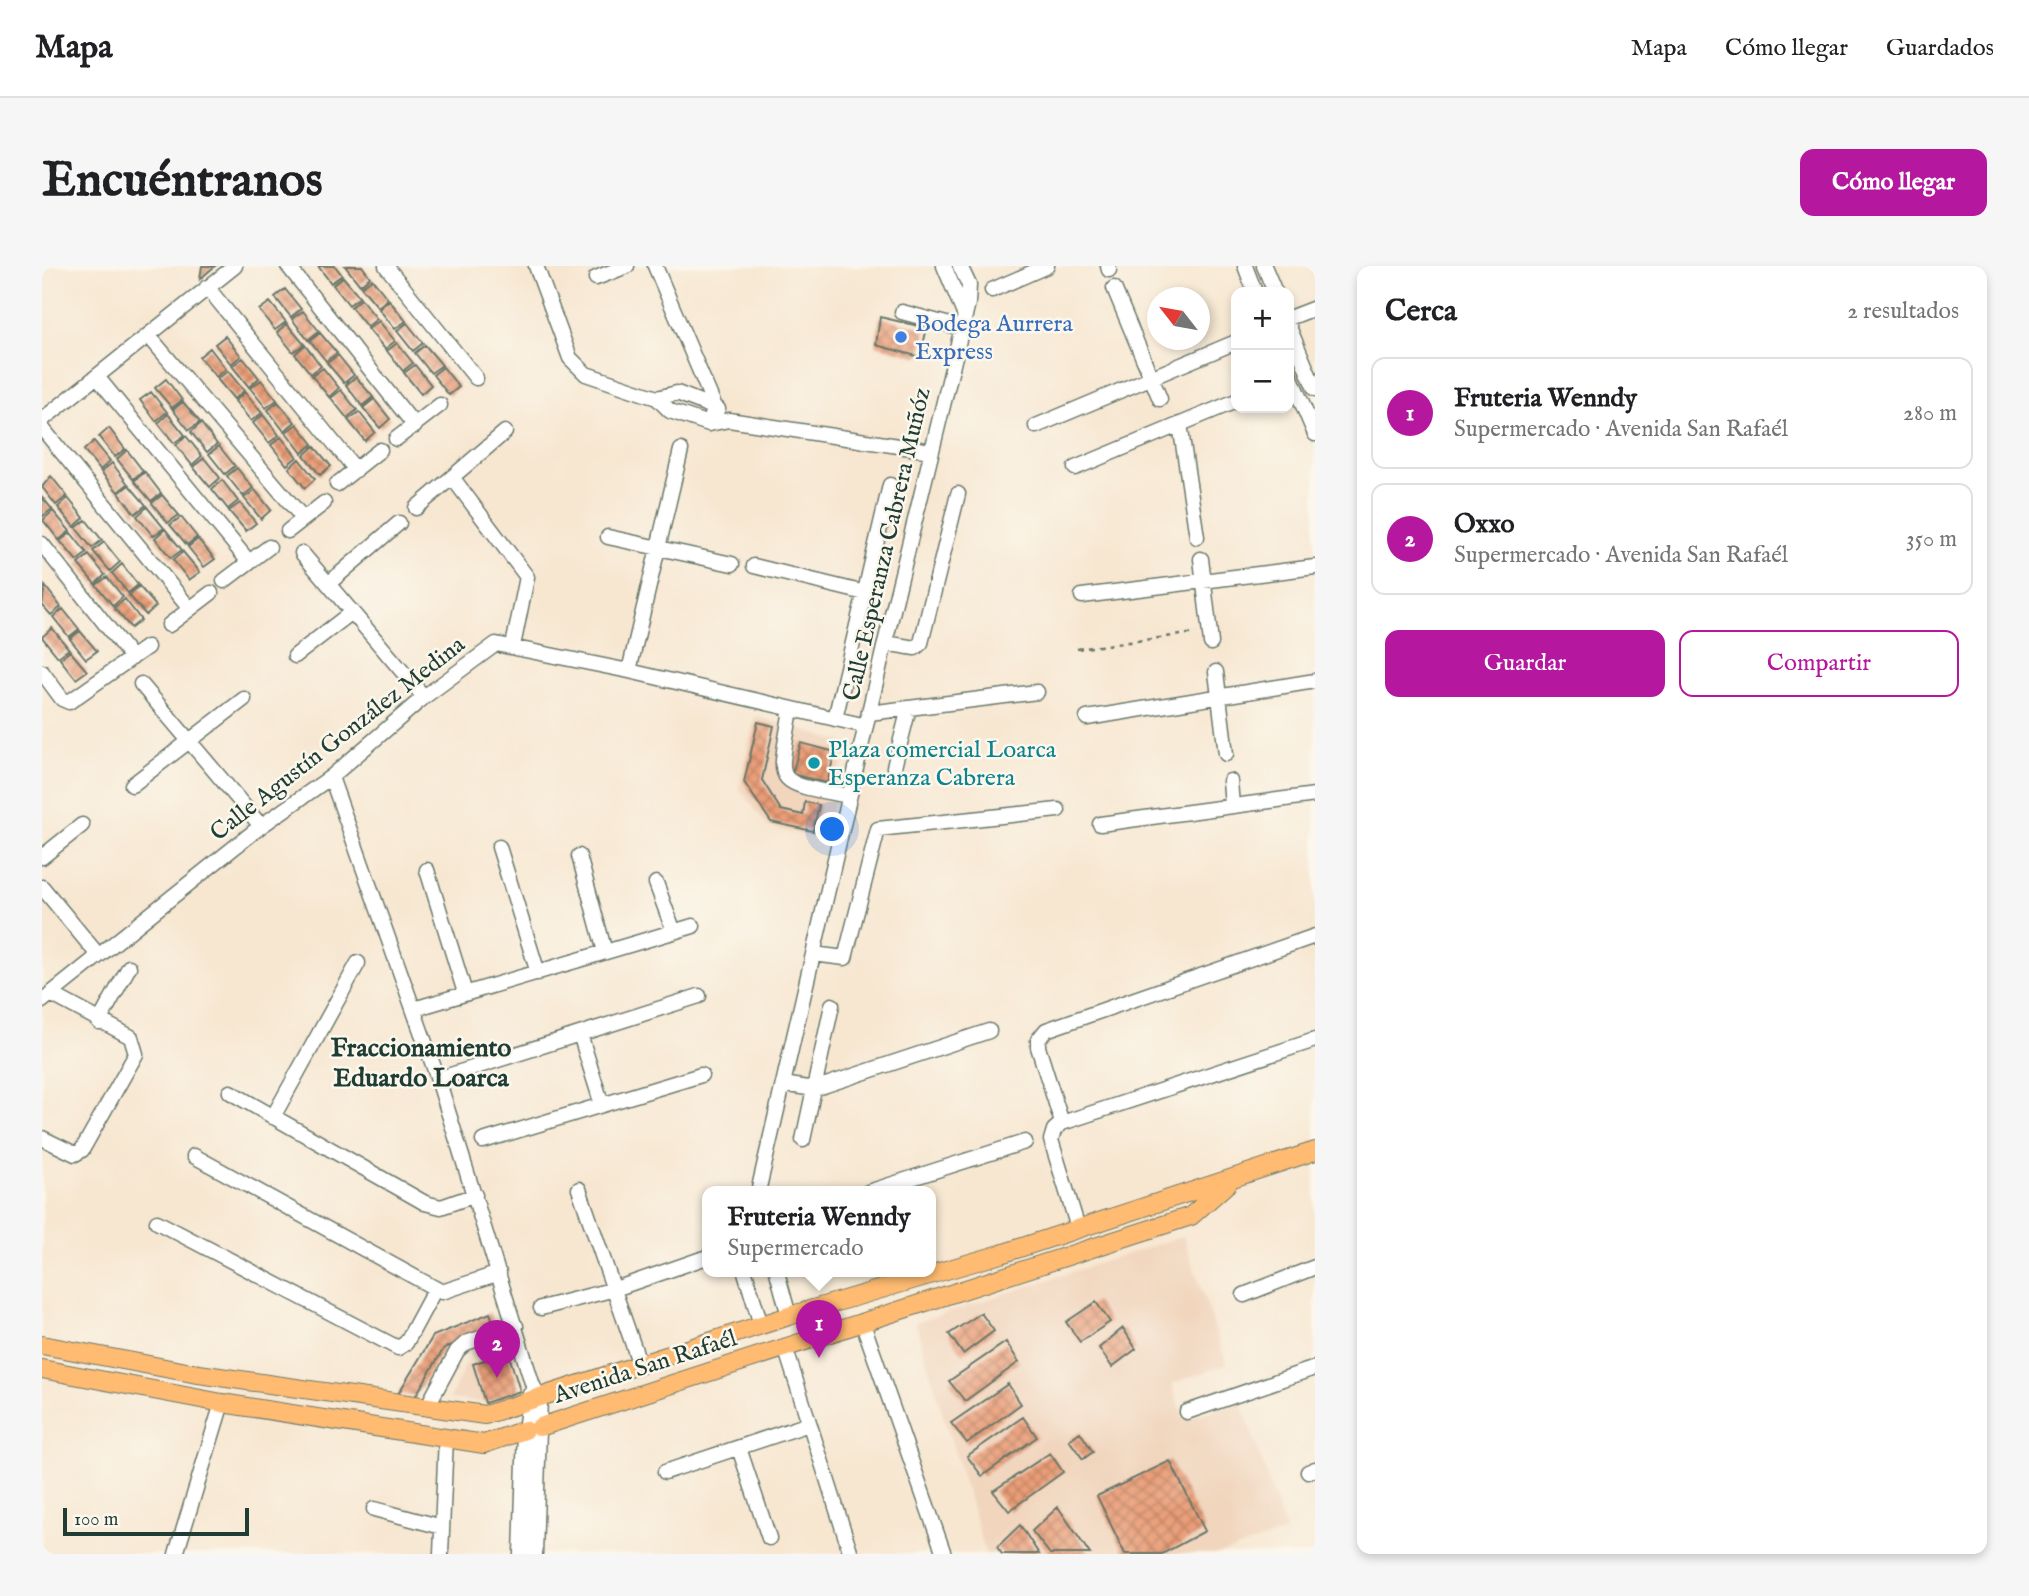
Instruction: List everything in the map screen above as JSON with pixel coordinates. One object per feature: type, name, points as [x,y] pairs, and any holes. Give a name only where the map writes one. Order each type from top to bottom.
[{"type":"main road","name":"Avenida San Rafaél","points":[[936,1273],[1315,1151]]},
{"type":"main road","name":"Avenida San Rafaél","points":[[42,1369],[222,1404],[484,1444],[1191,1216],[1236,1176]]},
{"type":"main road","name":"Avenida San Rafaél","points":[[42,1345],[192,1373],[485,1415],[533,1395],[640,1365],[789,1316],[922,1277]]},
{"type":"street","points":[[42,420],[98,378],[234,266]]},
{"type":"street","points":[[288,266],[415,426]]},
{"type":"street","points":[[386,266],[476,378]]},
{"type":"street","points":[[536,266],[570,358],[586,374],[657,398],[670,411],[709,424],[729,420],[931,451]]},
{"type":"street","points":[[596,278],[627,266]]},
{"type":"street","points":[[655,266],[715,407],[709,424]]},
{"type":"street","points":[[902,312],[963,322],[944,266]]},
{"type":"street","name":"Calle Esperanza Cabrera Muñóz","points":[[759,1186],[885,643],[963,322],[969,285],[960,266]]},
{"type":"street","points":[[992,290],[1047,266]]},
{"type":"street","points":[[1245,266],[1253,287]]},
{"type":"street","points":[[1264,266],[1273,287]]},
{"type":"street","points":[[207,288],[355,470]]},
{"type":"street","points":[[1114,288],[1160,399]]},
{"type":"street","points":[[1294,316],[1315,308]]},
{"type":"street","points":[[148,335],[302,517]]},
{"type":"street","points":[[1294,339],[1315,389]]},
{"type":"street","points":[[1036,426],[1231,344]]},
{"type":"street","points":[[98,378],[249,562]]},
{"type":"street","points":[[1294,386],[1315,435]]},
{"type":"street","points":[[657,398],[677,393],[715,407],[729,420]]},
{"type":"street","points":[[1075,468],[1231,403]]},
{"type":"street","points":[[396,439],[440,405]]},
{"type":"street","points":[[1180,424],[1197,537]]},
{"type":"street","points":[[42,428],[190,609]]},
{"type":"street","points":[[416,508],[505,432]]},
{"type":"street","points":[[337,484],[380,450]]},
{"type":"street","points":[[629,671],[681,450]]},
{"type":"street","points":[[452,477],[527,577],[513,646]]},
{"type":"street","points":[[835,719],[890,485]]},
{"type":"street","points":[[885,643],[915,648],[921,643],[958,494]]},
{"type":"street","points":[[288,531],[302,517],[324,503]]},
{"type":"street","points":[[328,584],[399,523]]},
{"type":"street","points":[[608,537],[732,564]]},
{"type":"street","points":[[42,544],[132,658]]},
{"type":"street","points":[[224,581],[269,547]]},
{"type":"street","points":[[302,554],[424,697]]},
{"type":"street","points":[[1201,559],[1210,637]]},
{"type":"street","points":[[754,566],[865,593]]},
{"type":"street","points":[[1082,596],[1315,567]]},
{"type":"street","points":[[169,625],[211,593]]},
{"type":"street","points":[[295,656],[352,612]]},
{"type":"street","name":"Calle Agustín González Medina","points":[[47,997],[261,826],[331,777],[424,697],[496,644],[629,671],[835,719],[867,720],[909,708],[1037,692]]},
{"type":"street","points":[[42,672],[62,699],[69,702],[147,647]]},
{"type":"street","points":[[1216,673],[1226,754]]},
{"type":"street","points":[[1087,718],[1219,699],[1315,681]]},
{"type":"street","points":[[141,684],[261,826]]},
{"type":"street","points":[[132,785],[244,699]]},
{"type":"street","points":[[894,767],[909,708]]},
{"type":"street","points":[[791,709],[780,764],[785,778],[798,786],[849,796]]},
{"type":"street","points":[[331,777],[438,1079],[516,1326],[533,1395],[535,1554]]},
{"type":"street","points":[[1230,781],[1232,806]]},
{"type":"street","points":[[1100,824],[1315,795]]},
{"type":"street","points":[[813,954],[845,958],[878,829],[1058,810]]},
{"type":"street","points":[[42,857],[82,825]]},
{"type":"street","points":[[499,847],[538,973]]},
{"type":"street","points":[[579,856],[605,952]]},
{"type":"street","points":[[427,870],[465,993]]},
{"type":"street","points":[[656,883],[674,932]]},
{"type":"street","points":[[42,887],[98,955]]},
{"type":"street","points":[[414,1009],[693,926]]},
{"type":"street","points":[[1062,1124],[1038,1047],[1038,1040],[1046,1030],[1315,936]]},
{"type":"street","points":[[273,1116],[358,963]]},
{"type":"street","points":[[99,1022],[129,967]]},
{"type":"street","points":[[438,1079],[699,996]]},
{"type":"street","points":[[42,1138],[66,1152],[75,1154],[82,1150],[136,1054],[131,1037],[47,997]]},
{"type":"street","points":[[803,1140],[832,1005]]},
{"type":"street","points":[[783,1084],[814,1089],[989,1031]]},
{"type":"street","points":[[580,1034],[602,1105]]},
{"type":"street","points":[[1078,1228],[1051,1140],[1054,1130],[1062,1124],[1315,1040]]},
{"type":"street","points":[[483,1141],[701,1075]]},
{"type":"street","points":[[230,1092],[425,1203],[441,1207],[475,1195]]},
{"type":"street","points":[[887,1186],[1026,1142]]},
{"type":"street","points":[[194,1156],[442,1292],[499,1273]]},
{"type":"street","points":[[579,1188],[640,1365]]},
{"type":"street","points":[[158,1222],[398,1348],[405,1343],[435,1289]]},
{"type":"street","points":[[1001,1254],[1008,1275]]},
{"type":"street","points":[[541,1308],[615,1289],[702,1259]]},
{"type":"street","points":[[1244,1294],[1315,1267]]},
{"type":"street","points":[[747,1277],[761,1325]]},
{"type":"street","points":[[778,1277],[789,1316]]},
{"type":"street","points":[[862,1321],[944,1554]]},
{"type":"street","points":[[427,1407],[457,1351],[466,1343],[516,1326]]},
{"type":"street","points":[[785,1347],[851,1554]]},
{"type":"street","points":[[1187,1412],[1315,1368]]},
{"type":"street","points":[[296,1414],[302,1388]]},
{"type":"street","points":[[176,1554],[222,1404]]},
{"type":"street","points":[[665,1472],[809,1424]]},
{"type":"street","points":[[521,1554],[533,1428]]},
{"type":"street","points":[[440,1554],[446,1437]]},
{"type":"street","points":[[739,1448],[769,1538]]},
{"type":"street","points":[[374,1509],[442,1527]]},
{"type":"path","points":[[1077,649],[1210,637]]},
{"type":"shaded area","points":[[755,716],[846,743],[825,841],[768,826],[739,788]]},
{"type":"shaded area","points":[[1183,1236],[1227,1364],[1172,1384],[1184,1420],[1241,1401],[1286,1532],[1219,1554],[986,1554],[915,1323]]},
{"type":"shaded area","points":[[466,1363],[473,1364],[485,1403],[450,1399]]},
{"type":"building","points":[[202,266],[215,266],[200,279]]},
{"type":"building","points":[[318,266],[335,266],[342,275],[331,283]]},
{"type":"building","points":[[345,266],[362,266],[370,277],[360,285]]},
{"type":"building","points":[[343,277],[360,297],[349,305],[333,285]]},
{"type":"building","points":[[372,279],[388,299],[378,307],[361,287]]},
{"type":"building","points":[[285,289],[301,309],[291,317],[275,297]]},
{"type":"building","points":[[361,299],[377,319],[367,327],[351,307]]},
{"type":"building","points":[[389,300],[406,321],[395,329],[379,309]]},
{"type":"building","points":[[270,302],[286,322],[275,330],[259,310]]},
{"type":"building","points":[[303,311],[319,331],[308,340],[292,319]]},
{"type":"building","name":"Bodega Aurrera Express","points":[[880,317],[927,328],[920,357],[876,345]]},
{"type":"building","points":[[379,321],[395,341],[385,349],[368,329]]},
{"type":"building","points":[[407,323],[423,343],[413,351],[397,331]]},
{"type":"building","points":[[287,324],[304,344],[293,352],[277,332]]},
{"type":"building","points":[[320,333],[337,353],[326,361],[310,341]]},
{"type":"building","points":[[225,336],[241,356],[231,364],[215,344]]},
{"type":"building","points":[[397,343],[413,363],[403,371],[387,351]]},
{"type":"building","points":[[305,345],[321,366],[311,374],[295,354]]},
{"type":"building","points":[[425,345],[442,365],[431,373],[415,353]]},
{"type":"building","points":[[210,348],[226,369],[216,377],[199,357]]},
{"type":"building","points":[[338,355],[354,375],[344,383],[327,363]]},
{"type":"building","points":[[243,358],[259,378],[249,387],[232,366]]},
{"type":"building","points":[[415,365],[431,385],[421,394],[404,373]]},
{"type":"building","points":[[443,367],[459,387],[449,395],[433,375]]},
{"type":"building","points":[[323,368],[339,388],[329,397],[312,376]]},
{"type":"building","points":[[228,371],[244,391],[234,399],[217,379]]},
{"type":"building","points":[[356,377],[373,397],[362,406],[346,385]]},
{"type":"building","points":[[166,379],[182,400],[172,408],[155,388]]},
{"type":"building","points":[[261,380],[277,400],[266,408],[250,388]]},
{"type":"building","points":[[341,390],[357,410],[347,418],[331,398]]},
{"type":"building","points":[[151,392],[167,412],[156,421],[140,400]]},
{"type":"building","points":[[245,392],[262,413],[251,421],[235,401]]},
{"type":"building","points":[[374,399],[390,419],[380,428],[363,408]]},
{"type":"building","points":[[183,402],[200,422],[189,430],[173,410]]},
{"type":"building","points":[[278,402],[295,422],[284,431],[268,410]]},
{"type":"building","points":[[359,412],[375,432],[365,441],[348,420]]},
{"type":"building","points":[[168,414],[185,435],[174,443],[158,423]]},
{"type":"building","points":[[263,415],[279,435],[269,443],[253,423]]},
{"type":"building","points":[[201,423],[217,444],[207,452],[191,432]]},
{"type":"building","points":[[297,424],[313,444],[302,453],[286,432]]},
{"type":"building","points":[[109,428],[125,449],[115,457],[99,437]]},
{"type":"building","points":[[186,436],[202,456],[192,465],[176,445]]},
{"type":"building","points":[[281,437],[297,457],[287,465],[271,445]]},
{"type":"building","points":[[94,441],[110,461],[100,470],[84,450]]},
{"type":"building","points":[[219,446],[235,466],[225,474],[209,454]]},
{"type":"building","points":[[314,446],[331,466],[320,475],[304,455]]},
{"type":"building","points":[[127,450],[143,471],[133,479],[117,459]]},
{"type":"building","points":[[204,458],[220,478],[210,487],[193,467]]},
{"type":"building","points":[[299,459],[315,479],[305,488],[289,468]]},
{"type":"building","points":[[112,463],[128,484],[118,492],[101,472]]},
{"type":"building","points":[[237,468],[253,488],[243,496],[227,476]]},
{"type":"building","points":[[145,472],[161,493],[151,501],[134,481]]},
{"type":"building","points":[[51,476],[67,496],[56,505],[42,487]]},
{"type":"building","points":[[222,480],[238,501],[228,509],[212,489]]},
{"type":"building","points":[[129,485],[146,505],[135,514],[119,493]]},
{"type":"building","points":[[255,490],[271,510],[261,519],[244,498]]},
{"type":"building","points":[[162,495],[179,515],[168,523],[152,503]]},
{"type":"building","points":[[42,497],[52,509],[42,517]]},
{"type":"building","points":[[68,498],[84,518],[74,527],[58,507]]},
{"type":"building","points":[[240,503],[256,523],[246,531],[229,511]]},
{"type":"building","points":[[147,507],[164,528],[153,536],[137,516]]},
{"type":"building","points":[[53,511],[70,531],[59,540],[43,520]]},
{"type":"building","points":[[181,517],[197,537],[187,545],[170,525]]},
{"type":"building","points":[[86,520],[102,540],[92,548],[76,528]]},
{"type":"building","points":[[165,529],[182,550],[171,558],[155,538]]},
{"type":"building","points":[[71,533],[87,553],[77,561],[60,541]]},
{"type":"building","points":[[198,539],[215,559],[204,567],[188,547]]},
{"type":"building","points":[[104,542],[120,562],[110,571],[93,551]]},
{"type":"building","points":[[183,552],[200,572],[189,580],[173,560]]},
{"type":"building","points":[[89,555],[105,575],[95,584],[78,564]]},
{"type":"building","points":[[122,564],[138,585],[128,593],[112,573]]},
{"type":"building","points":[[107,577],[123,597],[113,606],[96,585]]},
{"type":"building","points":[[45,586],[61,607],[51,615],[42,605]]},
{"type":"building","points":[[139,586],[156,606],[146,615],[129,595]]},
{"type":"building","points":[[125,599],[141,620],[131,628],[114,608]]},
{"type":"building","points":[[63,609],[79,629],[69,637],[53,617]]},
{"type":"building","points":[[52,628],[69,649],[58,657],[42,637]]},
{"type":"building","points":[[80,631],[97,651],[86,659],[70,639]]},
{"type":"building","points":[[70,651],[87,671],[76,679],[60,659]]},
{"type":"building","points":[[758,722],[774,726],[762,780],[781,810],[803,815],[805,802],[819,805],[813,831],[771,822],[744,782]]},
{"type":"building","name":"Plaza comercial Loarca Esperanza Cabrera","points":[[801,743],[835,752],[827,783],[792,774]]},
{"type":"building","points":[[1096,1302],[1110,1322],[1080,1342],[1066,1322]]},
{"type":"building","points":[[490,1313],[496,1329],[444,1348],[415,1397],[398,1394],[433,1336]]},
{"type":"building","points":[[981,1313],[994,1331],[963,1354],[949,1334]]},
{"type":"building","points":[[1123,1328],[1136,1349],[1112,1367],[1099,1348]]},
{"type":"building","points":[[1006,1342],[1019,1362],[965,1401],[949,1381]]},
{"type":"building","points":[[508,1352],[520,1391],[485,1403],[473,1364]]},
{"type":"building","points":[[1008,1384],[1021,1404],[967,1443],[951,1423]]},
{"type":"building","points":[[1023,1417],[1037,1437],[982,1476],[967,1456]]},
{"type":"building","points":[[1080,1432],[1093,1452],[1083,1459],[1069,1440]]},
{"type":"building","points":[[1050,1453],[1063,1472],[1009,1511],[993,1491]]},
{"type":"building","points":[[1170,1461],[1205,1531],[1162,1554],[1125,1554],[1097,1496]]},
{"type":"building","points":[[1058,1507],[1090,1554],[1050,1554],[1032,1531]]},
{"type":"building","points":[[1020,1525],[1039,1554],[1002,1554],[997,1547]]},
{"type":"place","name":"Bodega Aurrera Express","points":[[901,337]]},
{"type":"place","name":"Plaza comercial Loarca Esperanza Cabrera","points":[[814,763]]},
{"type":"place","name":"Fruteria Wenndy","points":[[819,1358]]},
{"type":"place","name":"Oxxo","points":[[497,1378]]},
{"type":"district","name":"Fraccionamiento Eduardo Loarca","points":[[421,1062]]}]
